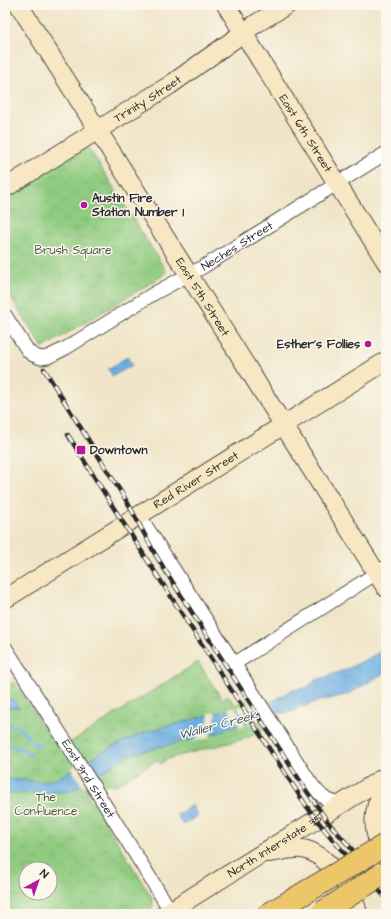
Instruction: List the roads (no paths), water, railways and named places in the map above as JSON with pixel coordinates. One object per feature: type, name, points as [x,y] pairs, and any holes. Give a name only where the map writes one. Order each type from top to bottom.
[{"type":"highway","points":[[269,914],[386,847]]},
{"type":"highway","points":[[321,913],[386,872]]},
{"type":"main road","name":"East 5th Street","points":[[19,5],[283,425],[381,570],[386,588]]},
{"type":"main road","name":"East 6th Street","points":[[226,5],[386,262]]},
{"type":"main road","name":"Trinity Street","points":[[5,188],[170,85],[257,23],[287,5]]},
{"type":"main road","name":"Red River Street","points":[[5,599],[386,361]]},
{"type":"main road","name":"North Interstate 35","points":[[167,912],[386,776]]},
{"type":"main road","points":[[386,787],[379,800],[374,818],[374,828],[380,847],[386,847]]},
{"type":"main road","points":[[259,855],[294,848],[304,849],[315,854],[327,862],[343,881],[357,908],[358,914]]},
{"type":"street","name":"Neches Street","points":[[5,315],[28,352],[33,356],[41,358],[48,357],[66,348],[153,294],[189,275],[386,153]]},
{"type":"street","points":[[139,515],[284,744],[310,782],[323,798],[331,802],[341,804]]},
{"type":"street","points":[[234,664],[381,570]]},
{"type":"street","name":"East 3rd Street","points":[[5,647],[96,790],[167,912]]},
{"type":"water","points":[[127,357],[132,365],[113,376],[108,369]]},
{"type":"water","name":"Waller Creek","points":[[386,649],[386,672],[349,694],[312,703],[307,706],[301,706],[292,712],[271,714],[214,734],[131,754],[71,791],[49,793],[5,793],[5,778],[40,782],[57,779],[109,748],[145,732],[228,710],[273,701],[291,690],[307,688],[314,681],[345,670]]},
{"type":"water","points":[[5,698],[15,702],[19,708],[5,707]]},
{"type":"water","points":[[192,805],[197,816],[183,825],[177,815]]},
{"type":"waterway","points":[[5,724],[20,729],[36,746],[41,745]]},
{"type":"waterway","points":[[5,744],[23,749],[31,756]]},
{"type":"railway","points":[[44,369],[129,505],[155,554],[306,790],[328,822],[386,888]]},
{"type":"railway","points":[[68,435],[305,804],[334,841],[386,898]]},
{"type":"place","name":"Austin Fire Station Number 1","points":[[84,205]]},
{"type":"place","name":"Esther's Follies","points":[[368,344]]},
{"type":"place","name":"Downtown","points":[[81,450]]},
{"type":"park label","name":"Brush Square","points":[[73,250]]},
{"type":"park label","name":"The Confluence","points":[[46,804]]}]
